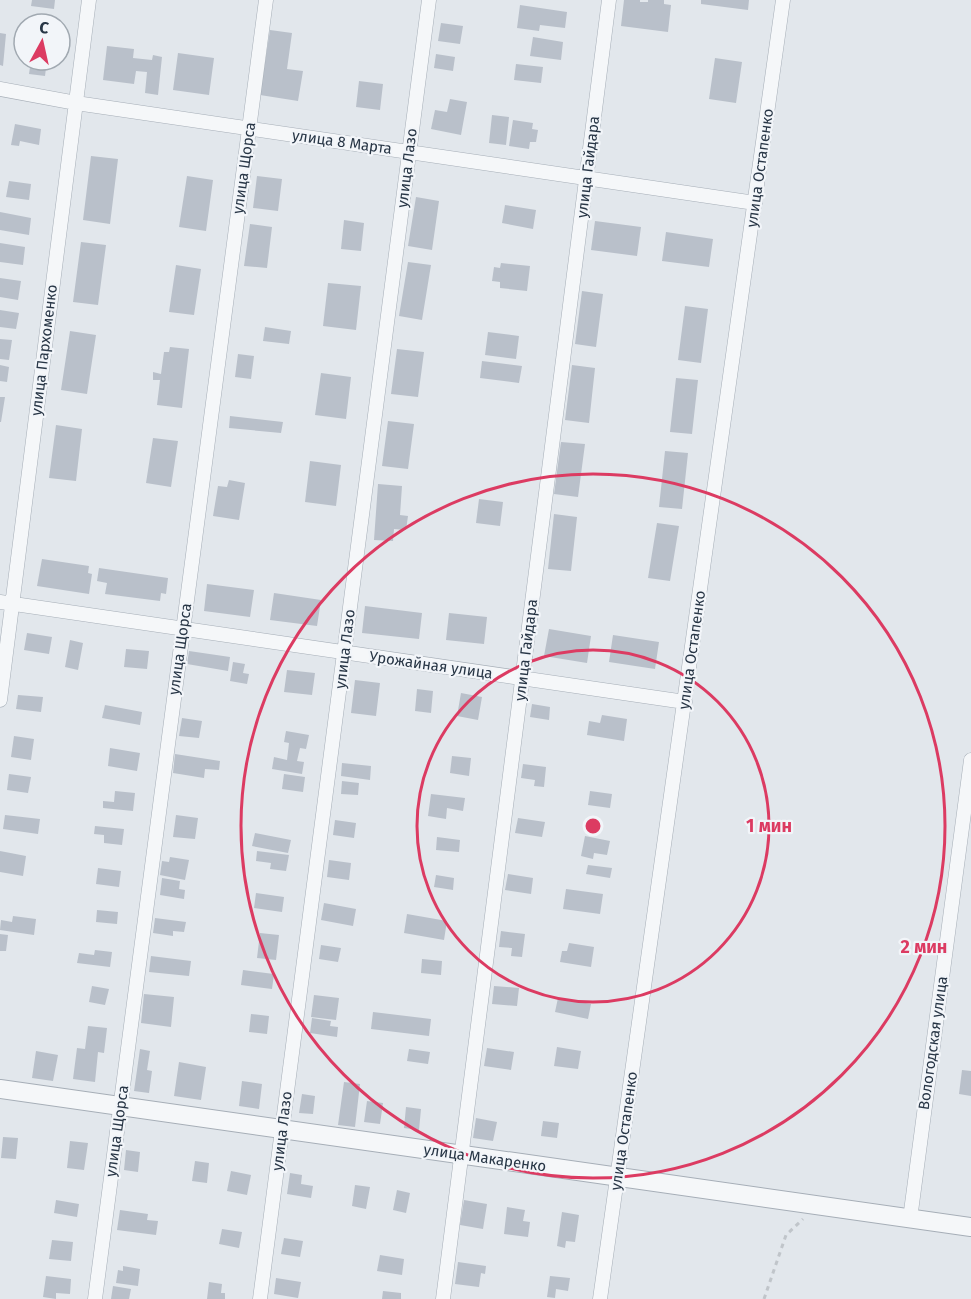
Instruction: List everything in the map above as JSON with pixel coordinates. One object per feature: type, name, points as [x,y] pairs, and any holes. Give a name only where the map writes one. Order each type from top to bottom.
[{"type":"street","name":"улица Пархоменко","points":[[0,700],[6,603],[89,0]]},
{"type":"street","name":"улица Щорса","points":[[94,1299],[266,0]]},
{"type":"street","name":"улица Лазо","points":[[260,1299],[429,0]]},
{"type":"street","name":"улица Гайдара","points":[[443,1299],[609,0]]},
{"type":"street","name":"улица Остапенко","points":[[600,1299],[783,0]]},
{"type":"street","name":"улица 8 Марта","points":[[0,89],[76,103],[755,203]]},
{"type":"street","name":"Урожайная улица","points":[[6,603],[685,702]]},
{"type":"street","name":"Вологодская улица","points":[[910,1219],[971,760]]},
{"type":"street","name":"улица Макаренко","points":[[0,1089],[971,1227]]},
{"type":"path","points":[[764,1299],[786,1235],[819,1206]]},
{"type":"building","points":[[32,0],[55,0],[54,9],[31,6]]},
{"type":"building","points":[[624,0],[648,2],[648,0],[664,0],[664,4],[671,5],[668,32],[621,26]]},
{"type":"building","points":[[701,0],[749,0],[748,10],[701,4]]},
{"type":"building","points":[[520,5],[567,12],[565,28],[540,25],[539,31],[517,28]]},
{"type":"building","points":[[441,23],[463,26],[460,44],[438,41]]},
{"type":"building","points":[[270,30],[292,33],[287,69],[303,71],[298,101],[260,95]]},
{"type":"building","points":[[0,33],[6,34],[3,66],[0,65]]},
{"type":"building","points":[[533,37],[563,42],[561,60],[530,56]]},
{"type":"building","points":[[107,46],[134,49],[133,58],[152,60],[153,55],[162,57],[158,95],[145,93],[147,72],[136,71],[134,84],[103,80]]},
{"type":"building","points":[[178,53],[214,58],[209,95],[173,90]]},
{"type":"building","points":[[436,54],[455,57],[453,71],[434,68]]},
{"type":"building","points":[[715,58],[742,62],[736,103],[709,99]]},
{"type":"building","points":[[516,64],[543,67],[541,83],[514,80]]},
{"type":"building","points":[[29,72],[46,72],[45,76],[29,74]]},
{"type":"building","points":[[359,81],[383,84],[380,110],[356,107]]},
{"type":"building","points":[[450,99],[467,102],[461,135],[431,129],[435,110],[447,112]]},
{"type":"building","points":[[492,115],[509,117],[506,145],[489,143]]},
{"type":"building","points":[[513,120],[533,123],[532,129],[538,130],[536,142],[530,142],[529,149],[509,146]]},
{"type":"building","points":[[15,124],[41,129],[39,145],[20,141],[19,146],[11,145]]},
{"type":"building","points":[[91,156],[118,159],[110,224],[83,220]]},
{"type":"building","points":[[187,176],[213,180],[206,231],[179,227]]},
{"type":"building","points":[[257,176],[282,179],[278,211],[253,208]]},
{"type":"building","points":[[9,181],[31,184],[29,200],[6,197]]},
{"type":"building","points":[[416,197],[439,201],[432,250],[408,246]]},
{"type":"building","points":[[505,205],[536,210],[533,229],[502,223]]},
{"type":"building","points":[[0,212],[31,218],[29,235],[0,230]]},
{"type":"building","points":[[344,220],[364,223],[361,251],[341,249]]},
{"type":"building","points":[[595,221],[641,227],[637,256],[591,250]]},
{"type":"building","points":[[250,224],[272,227],[267,268],[244,266]]},
{"type":"building","points":[[666,232],[713,239],[709,267],[662,261]]},
{"type":"building","points":[[81,242],[106,245],[98,305],[73,302]]},
{"type":"building","points":[[0,243],[25,247],[23,265],[0,262]]},
{"type":"building","points":[[408,262],[431,265],[422,320],[399,316]]},
{"type":"building","points":[[501,263],[530,266],[527,291],[500,288],[500,282],[492,281],[494,267],[500,268]]},
{"type":"building","points":[[176,265],[201,269],[194,315],[169,312]]},
{"type":"building","points":[[0,278],[21,281],[18,300],[0,297]]},
{"type":"building","points":[[328,283],[361,286],[356,330],[323,326]]},
{"type":"building","points":[[582,291],[603,294],[596,347],[575,344]]},
{"type":"building","points":[[685,306],[708,309],[701,363],[678,360]]},
{"type":"building","points":[[0,310],[19,313],[16,329],[0,327]]},
{"type":"building","points":[[265,327],[291,331],[289,344],[263,341]]},
{"type":"building","points":[[70,331],[96,335],[87,394],[61,390]]},
{"type":"building","points":[[488,332],[519,336],[516,359],[485,355]]},
{"type":"building","points":[[0,339],[12,340],[9,360],[0,359]]},
{"type":"building","points":[[170,347],[189,349],[182,408],[157,405],[160,380],[153,380],[153,372],[161,374],[164,352],[169,352]]},
{"type":"building","points":[[397,349],[424,352],[418,397],[391,394]]},
{"type":"building","points":[[238,354],[254,356],[251,379],[235,377]]},
{"type":"building","points":[[482,361],[522,366],[519,383],[480,378]]},
{"type":"building","points":[[0,365],[9,367],[7,382],[0,381]]},
{"type":"building","points":[[572,365],[595,368],[589,423],[565,420]]},
{"type":"building","points":[[321,373],[351,377],[346,419],[315,415]]},
{"type":"building","points":[[676,378],[698,380],[692,434],[670,432]]},
{"type":"building","points":[[0,397],[5,397],[1,422],[0,422]]},
{"type":"building","points":[[230,416],[283,422],[281,433],[229,428]]},
{"type":"building","points":[[388,421],[414,424],[408,469],[382,466]]},
{"type":"building","points":[[56,425],[82,429],[76,481],[49,478]]},
{"type":"building","points":[[153,438],[178,441],[171,487],[146,483]]},
{"type":"building","points":[[561,442],[585,444],[578,497],[554,494]]},
{"type":"building","points":[[665,451],[688,453],[682,509],[659,507]]},
{"type":"building","points":[[310,461],[341,465],[336,506],[305,502]]},
{"type":"building","points":[[229,480],[245,483],[239,520],[213,516],[218,486],[227,487]]},
{"type":"building","points":[[378,484],[402,486],[400,515],[408,516],[406,530],[394,529],[393,541],[374,540]]},
{"type":"building","points":[[479,499],[503,502],[500,526],[476,523]]},
{"type":"building","points":[[554,514],[577,517],[571,571],[548,569]]},
{"type":"building","points":[[657,523],[679,526],[670,581],[648,578]]},
{"type":"building","points":[[42,559],[89,566],[88,573],[92,574],[89,594],[37,586]]},
{"type":"building","points":[[99,568],[168,578],[166,594],[161,593],[160,601],[105,594],[107,583],[97,581]]},
{"type":"building","points":[[207,584],[254,590],[250,617],[204,611]]},
{"type":"building","points":[[274,593],[321,600],[317,626],[270,620]]},
{"type":"building","points":[[365,606],[422,613],[419,639],[362,633]]},
{"type":"building","points":[[449,613],[487,617],[484,644],[446,640]]},
{"type":"building","points":[[549,629],[591,636],[587,663],[544,656]]},
{"type":"building","points":[[27,633],[52,637],[49,654],[24,650]]},
{"type":"building","points":[[613,635],[659,642],[655,669],[609,662]]},
{"type":"building","points":[[70,640],[83,643],[78,670],[65,667]]},
{"type":"building","points":[[126,649],[149,651],[147,669],[124,667]]},
{"type":"building","points":[[189,651],[230,657],[228,671],[187,664]]},
{"type":"building","points":[[233,662],[245,664],[243,673],[249,674],[247,684],[230,681]]},
{"type":"building","points":[[287,670],[315,673],[312,695],[284,692]]},
{"type":"building","points":[[355,680],[380,683],[376,716],[351,713]]},
{"type":"building","points":[[417,689],[433,691],[431,713],[415,711]]},
{"type":"building","points":[[461,693],[482,697],[478,720],[457,716]]},
{"type":"building","points":[[18,695],[43,697],[41,712],[16,709]]},
{"type":"building","points":[[532,704],[550,707],[549,720],[530,717]]},
{"type":"building","points":[[105,705],[142,712],[140,725],[102,718]]},
{"type":"building","points":[[602,715],[627,719],[624,741],[587,735],[589,721],[600,723]]},
{"type":"building","points":[[182,718],[202,721],[199,738],[179,736]]},
{"type":"building","points":[[286,731],[309,735],[306,749],[300,748],[297,761],[304,762],[302,774],[272,769],[274,757],[287,760],[289,743],[284,742]]},
{"type":"building","points":[[14,736],[34,739],[31,760],[11,757]]},
{"type":"building","points":[[110,748],[140,753],[137,771],[108,766]]},
{"type":"building","points":[[175,754],[220,761],[219,770],[205,769],[204,778],[173,773]]},
{"type":"building","points":[[452,756],[471,758],[469,776],[450,773]]},
{"type":"building","points":[[342,763],[371,766],[370,780],[341,776]]},
{"type":"building","points":[[523,764],[546,767],[544,787],[534,786],[535,780],[521,778]]},
{"type":"building","points":[[9,774],[31,777],[28,793],[7,790]]},
{"type":"building","points":[[284,774],[305,777],[303,792],[282,789]]},
{"type":"building","points":[[342,781],[359,783],[358,795],[341,794]]},
{"type":"building","points":[[115,791],[135,793],[133,811],[103,808],[103,801],[114,802]]},
{"type":"building","points":[[590,791],[612,794],[610,808],[588,805]]},
{"type":"building","points":[[431,794],[465,798],[463,811],[447,808],[446,819],[428,816]]},
{"type":"building","points":[[5,815],[40,819],[38,834],[3,829]]},
{"type":"building","points":[[176,815],[198,818],[195,839],[173,837]]},
{"type":"building","points":[[518,818],[545,822],[542,837],[515,833]]},
{"type":"building","points":[[335,820],[356,823],[354,838],[333,835]]},
{"type":"building","points":[[95,826],[124,829],[122,845],[104,843],[104,835],[94,834]]},
{"type":"building","points":[[255,833],[291,840],[288,853],[252,846]]},
{"type":"building","points":[[585,836],[610,841],[607,855],[594,853],[593,859],[581,856]]},
{"type":"building","points":[[437,837],[460,840],[459,852],[436,850]]},
{"type":"building","points":[[0,851],[26,856],[23,876],[0,872]]},
{"type":"building","points":[[257,851],[289,855],[286,871],[270,869],[271,863],[256,861]]},
{"type":"building","points":[[170,857],[189,860],[185,880],[160,875],[162,861],[169,862]]},
{"type":"building","points":[[329,860],[351,863],[349,880],[327,877]]},
{"type":"building","points":[[588,865],[612,868],[610,878],[586,874]]},
{"type":"building","points":[[98,868],[121,871],[119,887],[96,884]]},
{"type":"building","points":[[508,874],[533,878],[531,894],[505,890]]},
{"type":"building","points":[[436,875],[454,878],[453,890],[434,887]]},
{"type":"building","points":[[162,878],[180,881],[179,889],[185,890],[184,899],[160,895]]},
{"type":"building","points":[[566,889],[603,894],[600,914],[563,909]]},
{"type":"building","points":[[256,893],[284,897],[282,912],[254,908]]},
{"type":"building","points":[[324,903],[356,909],[353,926],[321,920]]},
{"type":"building","points":[[97,910],[118,912],[117,924],[96,922]]},
{"type":"building","points":[[407,914],[447,921],[444,940],[404,933]]},
{"type":"building","points":[[13,916],[36,919],[34,935],[0,930],[1,920],[12,922]]},
{"type":"building","points":[[155,918],[186,922],[184,932],[173,931],[173,936],[153,933]]},
{"type":"building","points":[[501,931],[525,934],[522,957],[511,956],[512,948],[499,947]]},
{"type":"building","points":[[260,933],[279,935],[276,960],[257,958]]},
{"type":"building","points":[[0,934],[8,935],[6,951],[0,951]]},
{"type":"building","points":[[569,943],[594,947],[591,967],[560,962],[562,951],[567,951]]},
{"type":"building","points":[[321,945],[341,948],[338,962],[319,959]]},
{"type":"building","points":[[95,950],[112,952],[110,967],[77,963],[79,953],[94,955]]},
{"type":"building","points":[[151,956],[191,961],[189,976],[149,972]]},
{"type":"building","points":[[422,959],[442,961],[441,975],[421,973]]},
{"type":"building","points":[[243,970],[274,974],[272,989],[241,985]]},
{"type":"building","points":[[92,986],[109,989],[105,1005],[89,1002]]},
{"type":"building","points":[[494,986],[519,988],[517,1006],[492,1004]]},
{"type":"building","points":[[144,994],[174,997],[171,1027],[141,1023]]},
{"type":"building","points":[[314,995],[339,998],[336,1020],[311,1017]]},
{"type":"building","points":[[558,998],[591,1004],[588,1019],[555,1012]]},
{"type":"building","points":[[373,1012],[431,1019],[429,1036],[371,1029]]},
{"type":"building","points":[[251,1014],[269,1016],[267,1034],[249,1032]]},
{"type":"building","points":[[312,1018],[331,1021],[330,1026],[338,1027],[337,1037],[310,1033]]},
{"type":"building","points":[[88,1026],[107,1028],[104,1053],[98,1052],[95,1082],[73,1079],[77,1048],[85,1049]]},
{"type":"building","points":[[557,1047],[581,1051],[578,1069],[554,1066]]},
{"type":"building","points":[[487,1048],[514,1052],[511,1070],[484,1066]]},
{"type":"building","points":[[140,1049],[150,1051],[147,1070],[152,1071],[149,1093],[134,1091]]},
{"type":"building","points":[[409,1049],[430,1052],[428,1064],[407,1061]]},
{"type":"building","points":[[36,1051],[58,1055],[53,1081],[32,1078]]},
{"type":"building","points":[[179,1062],[206,1067],[201,1100],[174,1096]]},
{"type":"building","points":[[962,1070],[971,1071],[971,1096],[959,1094]]},
{"type":"building","points":[[242,1081],[262,1084],[259,1109],[239,1106]]},
{"type":"building","points":[[344,1082],[360,1084],[355,1127],[338,1125]]},
{"type":"building","points":[[302,1094],[315,1096],[313,1114],[299,1113]]},
{"type":"building","points":[[367,1101],[383,1103],[380,1124],[364,1122]]},
{"type":"building","points":[[406,1107],[421,1109],[419,1130],[404,1128]]},
{"type":"building","points":[[476,1118],[497,1122],[493,1141],[473,1138]]},
{"type":"building","points":[[543,1121],[559,1123],[557,1138],[541,1136]]},
{"type":"building","points":[[3,1137],[18,1138],[16,1159],[1,1158]]},
{"type":"building","points":[[70,1141],[88,1143],[84,1170],[67,1168]]},
{"type":"building","points":[[126,1150],[140,1152],[138,1172],[124,1170]]},
{"type":"building","points":[[195,1161],[209,1163],[207,1183],[192,1181]]},
{"type":"building","points":[[231,1171],[251,1175],[247,1195],[227,1191]]},
{"type":"building","points":[[290,1173],[302,1175],[301,1184],[313,1186],[311,1198],[287,1194]]},
{"type":"building","points":[[355,1185],[370,1187],[366,1209],[352,1206]]},
{"type":"building","points":[[397,1190],[410,1193],[406,1213],[393,1210]]},
{"type":"building","points":[[56,1200],[79,1204],[77,1217],[54,1213]]},
{"type":"building","points":[[464,1200],[487,1204],[483,1229],[460,1225]]},
{"type":"building","points":[[507,1207],[525,1210],[523,1221],[530,1222],[528,1237],[504,1234]]},
{"type":"building","points":[[120,1210],[148,1214],[147,1220],[158,1221],[156,1235],[117,1230]]},
{"type":"building","points":[[562,1212],[579,1215],[575,1242],[566,1241],[565,1248],[557,1246]]},
{"type":"building","points":[[222,1229],[242,1232],[239,1248],[219,1244]]},
{"type":"building","points":[[284,1238],[303,1241],[300,1257],[281,1254]]},
{"type":"building","points":[[52,1240],[73,1242],[71,1261],[49,1259]]},
{"type":"building","points":[[380,1255],[404,1259],[402,1275],[377,1271]]},
{"type":"building","points":[[458,1262],[486,1266],[485,1274],[481,1273],[479,1287],[455,1284]]},
{"type":"building","points":[[123,1266],[140,1269],[138,1286],[116,1283],[118,1270],[123,1271]]},
{"type":"building","points":[[46,1276],[71,1279],[70,1294],[56,1293],[56,1299],[43,1297]]},
{"type":"building","points":[[550,1276],[570,1278],[568,1291],[556,1289],[555,1298],[547,1297]]},
{"type":"building","points":[[276,1278],[301,1282],[298,1298],[274,1294]]},
{"type":"building","points":[[209,1282],[222,1284],[221,1293],[225,1293],[225,1299],[207,1299]]},
{"type":"building","points":[[113,1286],[131,1289],[129,1299],[111,1299]]},
{"type":"building","points":[[383,1291],[401,1293],[401,1299],[382,1299]]}]
